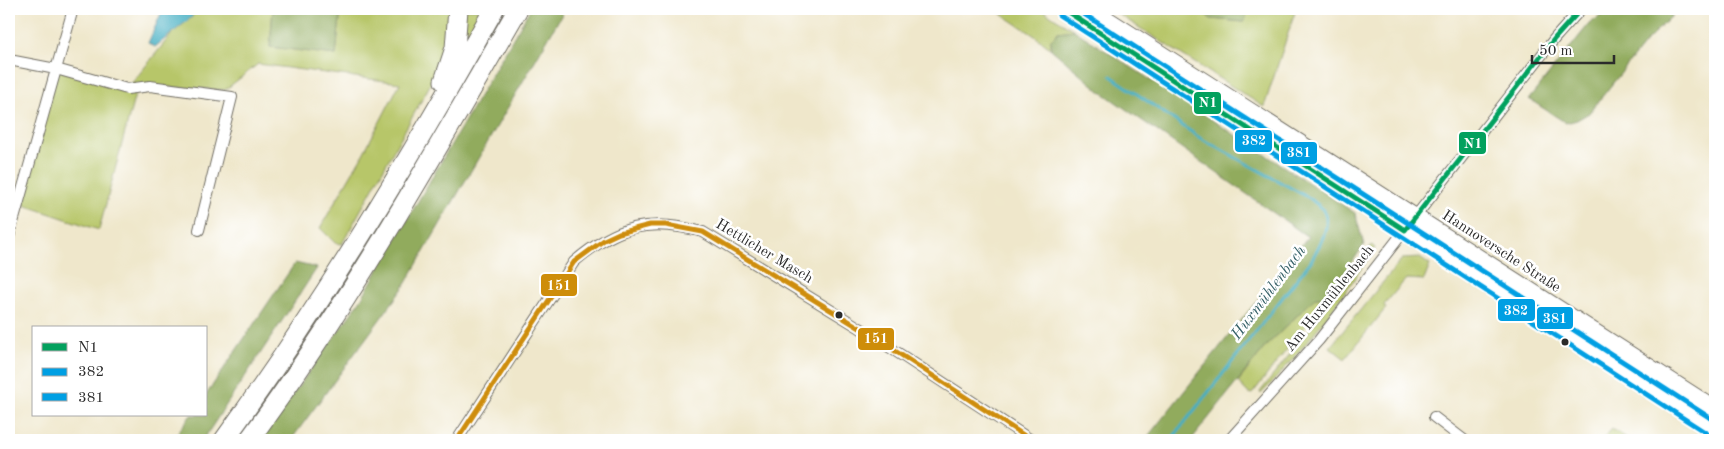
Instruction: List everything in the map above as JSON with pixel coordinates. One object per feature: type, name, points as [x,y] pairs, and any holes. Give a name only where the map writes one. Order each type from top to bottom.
[{"type":"highway","points":[[421,139],[447,74],[455,48],[458,9]]},
{"type":"highway","points":[[224,440],[349,257],[421,139],[494,9]]},
{"type":"highway","points":[[249,440],[366,268],[432,160],[518,9]]},
{"type":"main road","points":[[1062,9],[1715,430]]},
{"type":"main road","name":"Hannoversche Straße","points":[[1093,9],[1715,408]]},
{"type":"street","points":[[9,237],[73,9]]},
{"type":"street","name":"Am Huxmühlenbach","points":[[1228,440],[1319,340],[1555,38],[1581,9]]},
{"type":"street","points":[[9,60],[56,69],[127,89],[150,86],[232,97],[199,230]]},
{"type":"street","name":"Hettlicher Masch","points":[[457,440],[574,262],[595,244],[615,233],[654,225],[688,228],[703,232],[860,328],[1031,440]]},
{"type":"street","points":[[1434,417],[1464,440]]},
{"type":"green space","points":[[192,9],[273,9],[270,47],[336,55],[341,9],[450,9],[448,46],[441,65],[342,244],[335,243],[320,228],[362,156],[400,83],[258,64],[225,90],[137,87],[99,230],[18,203],[56,69],[127,89]]},
{"type":"green space","points":[[273,9],[341,9],[336,55],[270,47]]},
{"type":"green space","points":[[458,9],[482,9],[468,35],[455,48]]},
{"type":"green space","points":[[530,9],[565,9],[403,288],[291,440],[260,440],[360,301]]},
{"type":"green space","points":[[994,9],[1041,9],[1074,30],[1058,32],[1051,40],[1051,49]]},
{"type":"green space","points":[[1110,9],[1199,9],[1211,19],[1243,22],[1249,9],[1296,9],[1264,107]]},
{"type":"green space","points":[[1199,9],[1249,9],[1244,22],[1211,19]]},
{"type":"green space","points":[[1611,9],[1679,9],[1646,42],[1589,113],[1577,120],[1566,123],[1529,99],[1589,24]]},
{"type":"green space","points":[[1074,30],[1355,213],[1364,245],[1328,297],[1316,297],[1265,347],[1191,440],[1145,440],[1308,237],[1100,91],[1051,49],[1051,40],[1058,32]]},
{"type":"green space","points":[[1440,243],[1550,313],[1582,327],[1715,413],[1715,423],[1439,245]]},
{"type":"green space","points":[[1372,245],[1375,248],[1336,305],[1292,360],[1261,394],[1260,392],[1313,325]]},
{"type":"green space","points":[[1420,258],[1430,265],[1424,280],[1406,279],[1384,305],[1386,308],[1345,359],[1330,347],[1402,259]]},
{"type":"green space","points":[[295,263],[317,268],[203,440],[172,440],[190,416],[208,416],[208,392]]},
{"type":"green space","points":[[1316,297],[1328,297],[1252,394],[1248,393],[1238,382],[1265,347]]},
{"type":"green space","points":[[1612,429],[1630,440],[1602,440]]},
{"type":"water","points":[[163,9],[195,9],[192,17],[155,47],[148,43]]},
{"type":"waterway","name":"Huxmühlenbach","points":[[1111,76],[1200,138],[1311,199],[1322,209],[1326,216],[1321,243],[1311,261],[1171,440]]},
{"type":"transit line","name":"N1","points":[[1063,9],[1405,230],[1555,38],[1581,9]]},
{"type":"transit line","name":"381","points":[[1076,9],[1715,421]]},
{"type":"transit line","name":"382","points":[[1059,15],[1711,436]]},
{"type":"transit line","name":"151","points":[[457,440],[574,262],[604,240],[619,233],[650,225],[666,225],[703,232],[860,328],[1031,440]]}]
